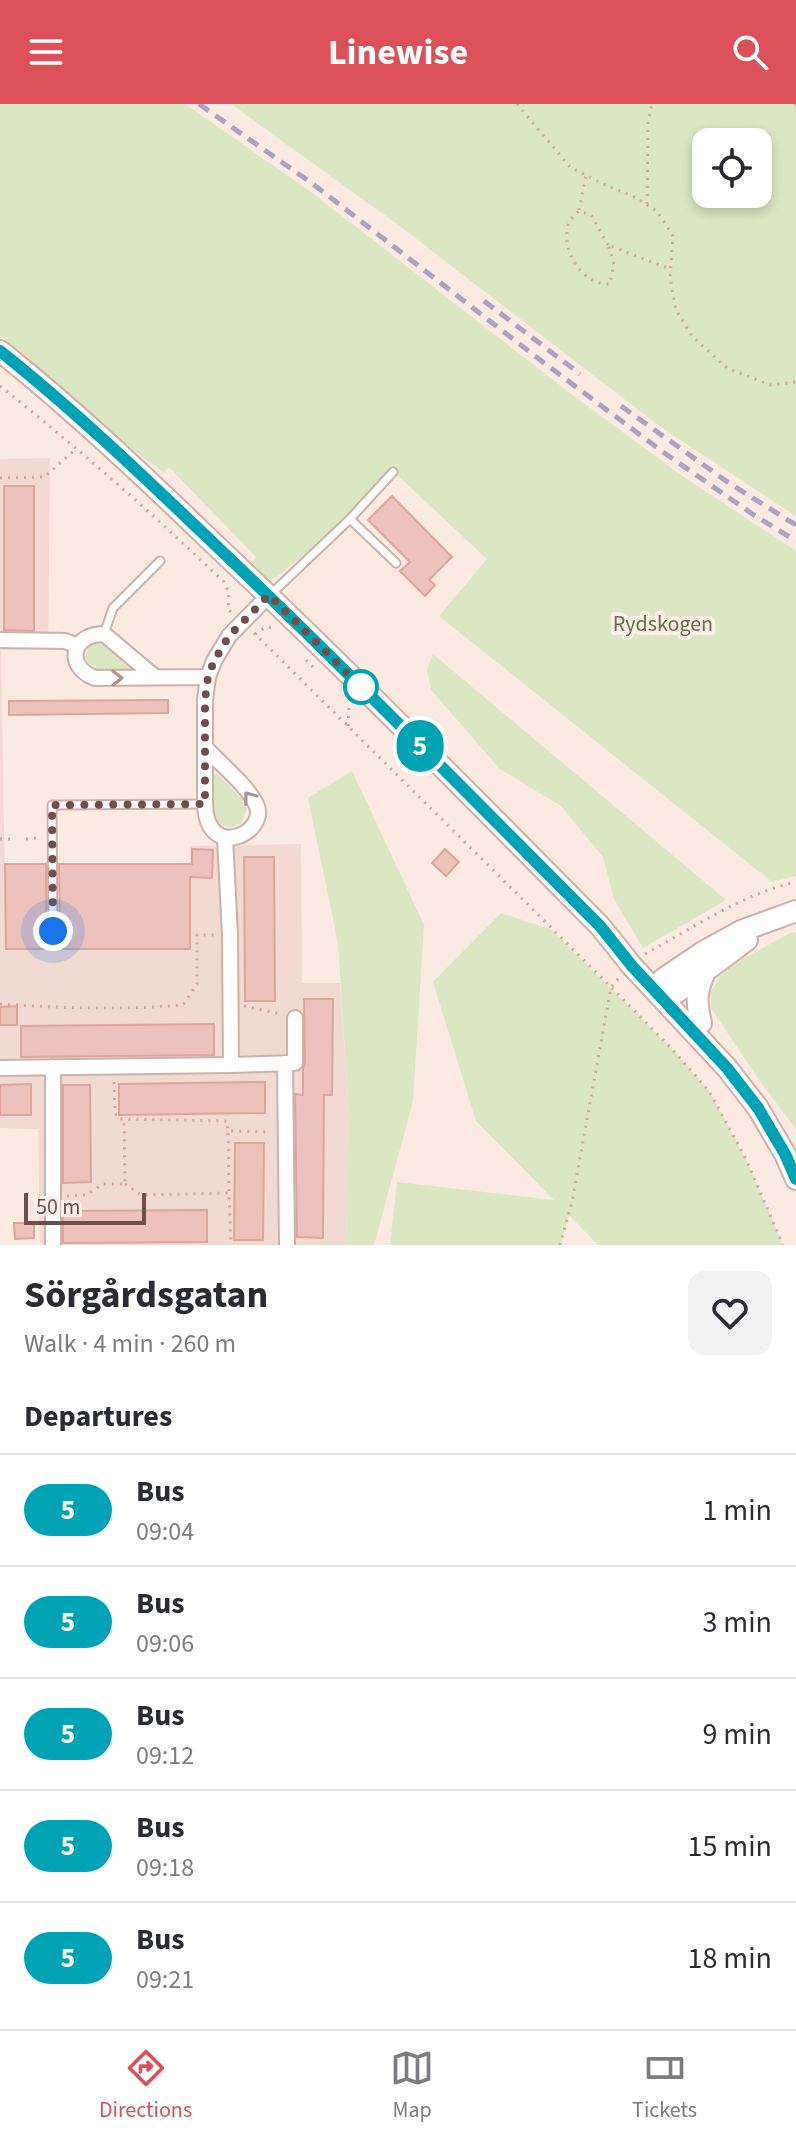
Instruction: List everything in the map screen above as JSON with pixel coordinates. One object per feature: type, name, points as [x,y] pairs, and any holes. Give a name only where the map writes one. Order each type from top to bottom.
[{"type":"street","points":[[0,351],[158,490],[269,595],[701,1023],[758,1092],[796,1150]]},
{"type":"street","points":[[206,748],[249,793],[258,807],[257,818],[250,830],[238,837],[219,837],[209,826],[205,813],[205,700],[208,677],[220,649],[242,621],[269,595]]},
{"type":"street","points":[[155,677],[104,634],[83,638],[78,646],[76,657],[80,668],[95,678],[208,677]]},
{"type":"street","points":[[0,640],[65,641],[78,646]]},
{"type":"street","points":[[225,838],[230,935],[231,1065]]},
{"type":"street","points":[[666,989],[705,972],[749,939],[796,912]]},
{"type":"street","points":[[666,989],[703,952],[741,931],[796,912]]},
{"type":"street","points":[[701,1023],[696,998],[697,987],[705,972]]},
{"type":"street","points":[[666,989],[758,1108],[796,1179]]},
{"type":"street","points":[[0,1068],[295,1063],[295,1018]]},
{"type":"street","points":[[285,1063],[287,1245]]},
{"type":"street","points":[[53,1067],[53,1245]]},
{"type":"lane","points":[[269,595],[350,519],[393,472]]},
{"type":"lane","points":[[350,519],[396,563]]},
{"type":"lane","points":[[104,634],[113,608],[160,561]]},
{"type":"lane","points":[[53,931],[52,805],[205,804]]},
{"type":"path","points":[[517,104],[570,167],[633,196],[657,211],[673,236],[670,278],[676,310],[692,336],[727,368],[770,385],[796,382]]},
{"type":"path","points":[[647,205],[648,122],[652,104]]},
{"type":"path","points":[[579,211],[591,215],[608,245],[614,264],[610,284],[601,285],[581,273],[566,240],[568,222],[579,211],[586,175]]},
{"type":"path","points":[[608,245],[670,269]]},
{"type":"path","points":[[0,386],[156,517],[224,582],[229,593],[228,609],[673,1050],[709,1091],[746,1159],[783,1245]]},
{"type":"path","points":[[0,478],[44,477],[77,448]]},
{"type":"path","points":[[255,634],[266,627],[277,628]]},
{"type":"path","points":[[301,653],[313,667]]},
{"type":"path","points":[[348,726],[349,703]]},
{"type":"path","points":[[0,839],[16,839]]},
{"type":"path","points":[[560,1245],[572,1202],[611,987],[636,961],[729,906],[777,886],[796,882]]},
{"type":"path","points":[[0,1004],[140,1008],[183,1005],[197,984],[197,935],[230,935]]},
{"type":"path","points":[[230,1003],[295,1018]]},
{"type":"path","points":[[114,1066],[115,1113],[118,1119],[227,1121],[231,1245]]},
{"type":"path","points":[[124,1121],[125,1184]]},
{"type":"path","points":[[228,1131],[286,1133]]},
{"type":"path","points":[[53,1196],[86,1195],[103,1184],[125,1184],[141,1195],[229,1193]]},
{"type":"shaded area","points":[[50,458],[48,649],[1,650],[6,948],[189,949],[190,846],[301,844],[302,983],[340,983],[349,1113],[346,1245],[43,1245],[40,1242],[38,1129],[0,1128],[0,459]]},
{"type":"green space","name":"Rydskogen","points":[[0,104],[185,104],[311,192],[678,473],[796,551],[796,876],[772,882],[439,616],[487,559],[394,472],[350,519],[271,581],[252,563],[256,557],[169,467],[164,473],[143,457],[0,335]]},
{"type":"green space","points":[[231,104],[796,104],[796,516],[662,428],[397,224]]},
{"type":"green space","points":[[95,643],[110,649],[130,669],[104,670],[93,667],[85,657],[89,646]]},
{"type":"green space","points":[[433,654],[726,900],[643,948],[614,899],[603,857],[561,806],[500,769],[431,690],[427,670]]},
{"type":"green space","points":[[352,771],[424,925],[413,1101],[374,1245],[346,1245],[349,1113],[338,943],[308,798]]},
{"type":"green space","points":[[213,774],[217,774],[244,801],[247,809],[241,824],[228,826],[215,820]]},
{"type":"green space","points":[[501,913],[552,930],[673,1050],[709,1091],[746,1159],[783,1245],[598,1245],[569,1215],[560,1245],[390,1245],[397,1182],[554,1200],[476,1121],[433,982]]},
{"type":"green space","points":[[796,932],[796,1129],[711,1008],[711,991],[719,977],[734,964]]},
{"type":"building","points":[[4,486],[34,486],[34,631],[4,630]]},
{"type":"building","points":[[392,496],[452,557],[429,580],[435,585],[425,596],[400,571],[410,562],[368,520]]},
{"type":"building","points":[[168,700],[168,713],[9,715],[9,701]]},
{"type":"building","points":[[192,849],[213,850],[212,878],[190,877],[190,949],[6,949],[5,864],[46,864],[46,931],[54,937],[60,931],[59,864],[192,864]]},
{"type":"building","points":[[445,849],[459,862],[446,876],[432,863]]},
{"type":"building","points":[[244,857],[274,857],[275,1001],[245,1001]]},
{"type":"building","points":[[304,999],[333,999],[332,1095],[324,1095],[323,1238],[297,1237],[295,1094],[303,1095]]},
{"type":"building","points":[[17,1006],[17,1025],[0,1025],[0,1007]]},
{"type":"building","points":[[214,1024],[214,1055],[21,1057],[21,1026]]},
{"type":"building","points":[[265,1082],[265,1113],[119,1115],[119,1084]]},
{"type":"building","points":[[31,1084],[31,1115],[0,1115],[0,1085]]},
{"type":"building","points":[[63,1085],[90,1085],[91,1182],[63,1183]]},
{"type":"building","points":[[235,1143],[264,1143],[263,1240],[234,1240]]},
{"type":"building","points":[[207,1210],[207,1242],[63,1243],[63,1211]]},
{"type":"building","points":[[14,1223],[34,1223],[34,1238],[15,1239]]},
{"type":"railway","points":[[199,104],[313,184],[663,452],[796,541]]},
{"type":"railway","points":[[484,301],[580,374]]},
{"type":"railway","points":[[621,406],[729,483],[796,525]]},
{"type":"bus line","name":"5","points":[[0,351],[158,490],[240,568],[600,926],[632,966],[727,1068],[758,1108],[796,1179]]},
{"type":"route","points":[[53,931],[52,805],[205,804],[205,700],[208,677],[229,636],[269,595],[361,687]]}]
